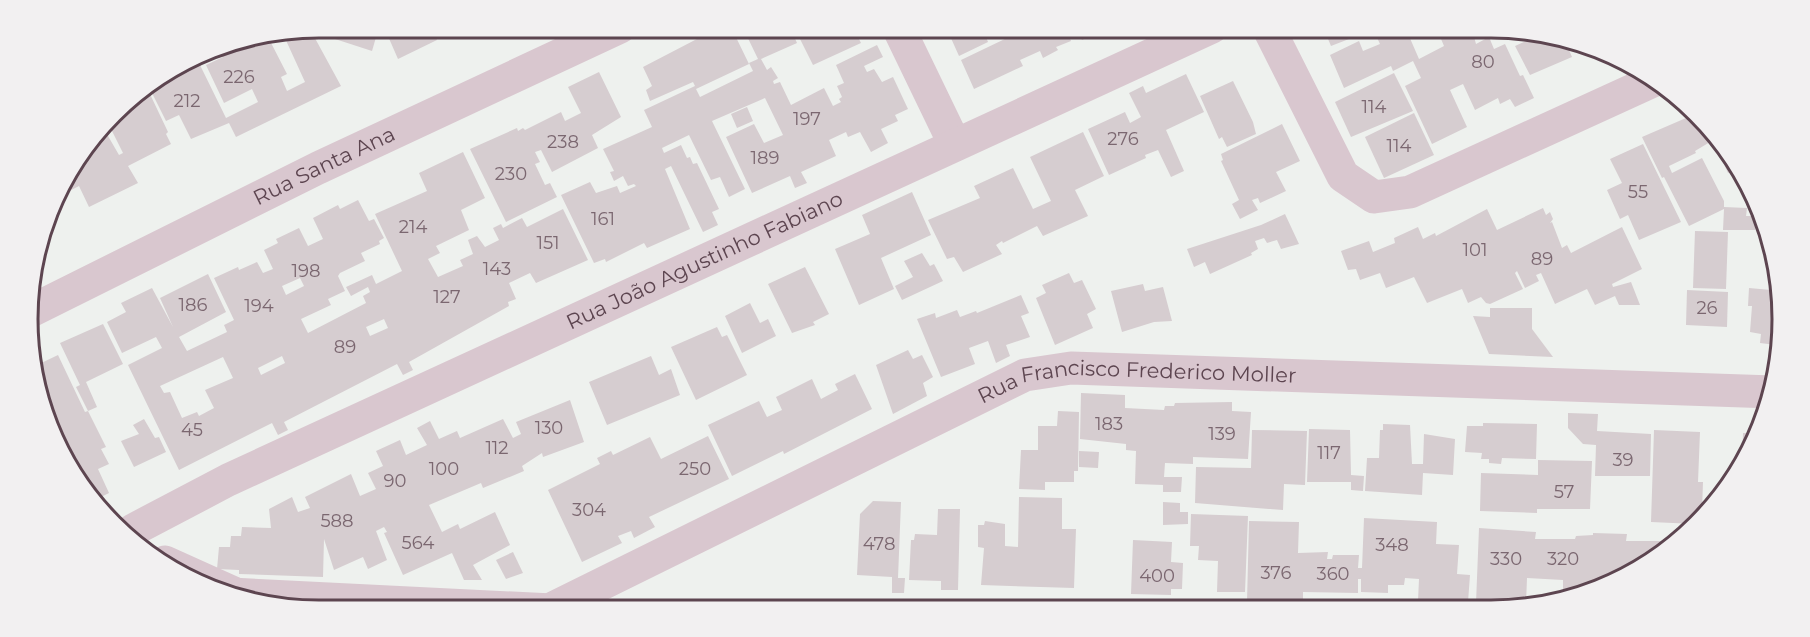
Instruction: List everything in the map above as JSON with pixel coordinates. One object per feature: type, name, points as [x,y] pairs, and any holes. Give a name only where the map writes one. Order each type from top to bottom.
[{"type":"street","name":"Rua Santa Ana","points":[[38,308],[318,168],[599,37]]},
{"type":"street","points":[[903,37],[955,146]]},
{"type":"street","name":"Rua João Agustinho Fabiano","points":[[132,529],[195,496],[1190,37]]},
{"type":"street","points":[[1273,37],[1342,176],[1374,197],[1410,192],[1646,84]]},
{"type":"street","name":"Rua Francisco Frederico Moller","points":[[569,600],[1025,375],[1071,368],[1763,392]]},
{"type":"street","points":[[166,554],[175,526],[195,496]]},
{"type":"street","points":[[135,531],[153,537],[159,550]]},
{"type":"street","points":[[276,596],[360,600]]},
{"type":"building","points":[[314,37],[341,86],[236,137],[229,123],[191,139],[179,115],[166,121],[152,93],[199,64],[226,118],[258,102],[252,89],[224,103],[206,65],[230,51],[271,42],[287,74],[281,77],[287,91],[305,82],[286,40]]},
{"type":"building","points":[[336,37],[376,37],[372,51],[335,39]]},
{"type":"building","points":[[388,37],[436,37],[437,40],[398,59]]},
{"type":"building","points":[[701,37],[736,37],[749,64],[696,89],[700,97],[753,71],[749,63],[758,59],[747,37],[794,37],[797,43],[761,59],[767,70],[771,67],[778,78],[773,81],[774,84],[780,82],[791,105],[824,88],[833,106],[841,102],[839,99],[842,97],[837,86],[844,83],[836,65],[877,45],[883,57],[864,66],[867,72],[874,69],[882,82],[893,77],[908,109],[895,115],[898,121],[881,129],[888,143],[871,152],[860,132],[848,137],[846,132],[829,140],[836,156],[801,172],[807,183],[795,188],[790,176],[752,193],[726,137],[754,124],[764,143],[783,135],[765,98],[712,121],[745,189],[729,197],[720,177],[711,180],[689,135],[662,148],[664,153],[681,145],[687,158],[690,157],[693,164],[697,163],[719,209],[712,212],[718,225],[703,232],[671,166],[665,169],[690,229],[647,248],[644,243],[606,262],[605,259],[594,263],[561,195],[590,182],[596,193],[617,186],[620,193],[636,186],[634,184],[628,186],[623,176],[614,181],[610,172],[614,171],[603,149],[652,127],[644,110],[695,86],[693,82],[650,101],[646,90],[652,86],[643,67]]},
{"type":"building","points":[[799,37],[858,37],[861,43],[813,65]]},
{"type":"building","points":[[950,37],[986,37],[988,42],[959,56]]},
{"type":"building","points":[[1009,37],[1069,37],[1071,41],[1056,47],[1058,50],[1043,58],[1040,51],[1020,60],[1023,66],[974,89],[961,60]]},
{"type":"building","points":[[1327,37],[1354,37],[1331,46]]},
{"type":"building","points":[[1377,37],[1409,37],[1419,59],[1444,46],[1440,37],[1474,37],[1476,44],[1489,37],[1494,49],[1505,44],[1520,76],[1523,75],[1534,98],[1515,107],[1510,99],[1500,104],[1498,98],[1475,110],[1463,84],[1450,90],[1467,127],[1432,144],[1405,86],[1421,78],[1413,61],[1393,71],[1391,66],[1344,88],[1330,55],[1359,41],[1363,51],[1380,44]]},
{"type":"building","points":[[1526,41],[1568,48],[1572,57],[1530,75],[1515,46]]},
{"type":"building","points":[[599,72],[621,117],[592,135],[598,148],[552,172],[541,150],[535,152],[540,162],[535,164],[545,185],[550,183],[557,197],[506,222],[470,149],[517,128],[518,131],[523,128],[525,130],[561,112],[565,121],[581,113],[568,87]]},
{"type":"building","points":[[1394,73],[1413,111],[1351,137],[1335,102]]},
{"type":"building","points":[[1186,74],[1204,112],[1166,130],[1184,171],[1171,177],[1158,150],[1109,175],[1088,129],[1125,112],[1130,123],[1141,117],[1129,93],[1143,86],[1146,93]]},
{"type":"building","points":[[1233,81],[1253,122],[1256,134],[1227,147],[1222,137],[1219,139],[1200,96]]},
{"type":"building","points":[[150,94],[168,132],[166,134],[171,144],[128,166],[138,183],[89,207],[79,186],[67,192],[85,162],[107,134],[119,155],[123,153],[111,129]]},
{"type":"building","points":[[747,107],[753,121],[737,128],[731,114]]},
{"type":"building","points":[[1414,113],[1434,155],[1384,178],[1365,137]]},
{"type":"building","points":[[1687,117],[1710,142],[1695,151],[1696,153],[1669,166],[1672,173],[1702,158],[1724,201],[1724,207],[1747,208],[1746,216],[1753,216],[1757,225],[1755,230],[1723,230],[1724,209],[1689,226],[1642,137]]},
{"type":"building","points":[[1282,124],[1300,161],[1276,172],[1286,191],[1260,203],[1258,198],[1252,200],[1258,210],[1240,219],[1232,204],[1239,200],[1221,161],[1223,160],[1221,154]]},
{"type":"building","points":[[1083,132],[1104,176],[1075,190],[1088,216],[1043,236],[1037,226],[1003,243],[1002,241],[996,245],[1002,254],[963,272],[954,257],[947,259],[928,220],[980,198],[974,186],[1013,168],[1033,209],[1051,201],[1030,157]]},
{"type":"building","points":[[1643,144],[1681,222],[1639,240],[1628,215],[1620,219],[1607,190],[1622,183],[1610,159]]},
{"type":"building","points":[[463,152],[485,198],[461,210],[469,230],[436,246],[440,253],[428,259],[438,277],[463,266],[460,260],[473,254],[468,240],[477,236],[485,247],[499,240],[493,228],[501,224],[503,228],[522,218],[527,227],[563,209],[588,260],[536,283],[530,273],[509,283],[516,299],[508,302],[509,306],[409,362],[413,370],[403,375],[397,364],[284,422],[288,430],[278,435],[272,423],[179,470],[128,365],[162,348],[156,337],[122,353],[107,322],[126,312],[121,303],[152,288],[173,327],[160,298],[208,274],[226,312],[179,337],[187,351],[227,332],[224,325],[234,320],[214,278],[238,267],[239,270],[257,262],[263,273],[273,269],[264,250],[278,243],[276,239],[299,228],[308,246],[323,239],[313,218],[338,205],[340,209],[358,200],[369,221],[374,219],[384,238],[379,241],[380,244],[361,253],[365,261],[340,273],[338,276],[345,291],[328,299],[331,305],[301,319],[308,333],[366,303],[363,296],[370,292],[368,287],[351,296],[346,287],[372,275],[376,284],[402,271],[375,214],[427,191],[419,173]],"holes":[[[300,278],[304,286],[286,295],[282,286]],[[384,319],[388,328],[370,336],[366,327]],[[282,356],[285,363],[261,375],[258,368]],[[223,357],[233,378],[205,390],[214,408],[199,416],[197,412],[182,418],[170,392],[164,393],[160,386]]]},
{"type":"building","points":[[1719,154],[1731,172],[1728,173]]},
{"type":"building","points":[[912,192],[931,235],[881,258],[894,289],[859,305],[835,249],[870,234],[862,215]]},
{"type":"building","points":[[1543,208],[1546,215],[1550,212],[1553,219],[1550,223],[1552,222],[1562,248],[1567,245],[1571,253],[1622,227],[1642,269],[1612,284],[1613,287],[1631,282],[1640,305],[1619,305],[1615,296],[1595,305],[1587,289],[1555,304],[1541,273],[1536,275],[1539,281],[1525,288],[1517,271],[1515,273],[1523,289],[1490,304],[1481,297],[1468,303],[1462,289],[1427,303],[1414,277],[1386,288],[1380,273],[1360,280],[1356,269],[1348,270],[1341,251],[1369,241],[1373,252],[1395,243],[1394,238],[1418,227],[1423,239],[1435,233],[1436,236],[1487,209],[1497,230]]},
{"type":"building","points":[[1285,214],[1299,244],[1281,249],[1277,240],[1267,243],[1264,238],[1255,241],[1258,249],[1251,253],[1252,255],[1210,274],[1205,262],[1194,267],[1187,249],[1261,225]]},
{"type":"building","points":[[1695,231],[1728,232],[1726,289],[1693,288]]},
{"type":"building","points":[[922,253],[930,266],[934,264],[943,281],[902,300],[895,286],[913,277],[904,261]]},
{"type":"building","points":[[805,267],[829,314],[813,322],[815,325],[792,333],[768,284]]},
{"type":"building","points":[[1069,273],[1074,283],[1082,280],[1096,309],[1087,314],[1093,328],[1055,345],[1036,298],[1046,293],[1042,285]]},
{"type":"building","points":[[1143,284],[1145,291],[1163,287],[1172,321],[1154,322],[1122,332],[1111,291]]},
{"type":"building","points":[[1749,288],[1771,290],[1771,344],[1760,343],[1761,334],[1750,332],[1752,306],[1748,306]]},
{"type":"building","points":[[1687,290],[1728,292],[1727,327],[1686,325]]},
{"type":"building","points":[[1021,295],[1029,313],[1021,316],[1030,337],[1006,345],[1010,356],[996,363],[988,341],[969,348],[975,364],[941,377],[917,319],[935,313],[936,318],[957,310],[960,317],[976,311],[977,313]]},
{"type":"building","points":[[750,303],[760,323],[768,319],[776,336],[742,353],[725,316]]},
{"type":"building","points":[[1490,308],[1532,308],[1532,329],[1553,357],[1489,354],[1473,316],[1490,317]]},
{"type":"building","points":[[103,324],[123,364],[86,382],[97,407],[88,411],[76,387],[80,385],[60,343]]},
{"type":"building","points":[[717,327],[722,337],[727,335],[747,375],[696,400],[671,347]]},
{"type":"building","points":[[908,350],[913,359],[922,355],[933,377],[923,383],[927,396],[893,414],[876,365]]},
{"type":"building","points":[[58,355],[85,412],[88,411],[106,447],[101,449],[109,464],[98,469],[109,493],[101,497],[66,443],[52,409],[41,363]]},
{"type":"building","points":[[651,356],[659,375],[671,369],[680,395],[607,425],[589,382]]},
{"type":"building","points":[[855,374],[872,409],[784,454],[783,451],[732,476],[708,425],[759,401],[767,417],[782,410],[776,397],[812,379],[821,399],[838,390],[835,384]]},
{"type":"building","points":[[1081,393],[1125,395],[1125,408],[1164,410],[1165,406],[1174,406],[1175,403],[1232,402],[1232,411],[1251,412],[1248,459],[1193,457],[1193,464],[1165,463],[1164,477],[1182,477],[1181,492],[1163,492],[1163,485],[1135,484],[1136,451],[1126,450],[1126,444],[1080,439]]},
{"type":"building","points":[[570,400],[584,442],[543,457],[542,453],[522,466],[524,471],[483,488],[481,483],[429,505],[442,532],[458,524],[460,529],[495,512],[510,545],[473,565],[482,580],[464,580],[452,553],[403,575],[384,533],[387,532],[384,527],[376,531],[387,560],[368,569],[363,557],[334,570],[324,539],[323,577],[239,574],[239,570],[217,569],[219,547],[230,547],[231,536],[241,536],[242,527],[271,528],[269,509],[292,497],[298,512],[310,508],[305,497],[351,474],[360,496],[376,489],[368,473],[383,466],[376,451],[400,440],[406,455],[427,445],[417,428],[430,421],[439,439],[457,431],[460,438],[503,419],[513,438],[521,434],[516,422]]},
{"type":"building","points":[[1058,411],[1079,412],[1078,471],[1074,471],[1074,482],[1045,482],[1045,490],[1019,489],[1021,450],[1038,450],[1038,426],[1057,426]]},
{"type":"building","points":[[1568,413],[1598,414],[1597,431],[1651,434],[1650,476],[1595,476],[1596,445],[1583,444],[1568,428]]},
{"type":"building","points":[[144,419],[155,438],[159,437],[166,452],[134,467],[121,441],[139,434],[133,425]]},
{"type":"building","points":[[1483,423],[1537,424],[1536,459],[1502,458],[1501,464],[1489,463],[1489,459],[1481,459],[1482,453],[1465,452],[1467,426],[1483,426]]},
{"type":"building","points":[[1383,424],[1410,425],[1412,464],[1423,464],[1424,434],[1455,439],[1453,475],[1423,473],[1422,495],[1365,491],[1367,458],[1379,458],[1380,430],[1383,430]]},
{"type":"building","points":[[1309,429],[1350,430],[1351,475],[1364,476],[1363,491],[1351,490],[1351,482],[1307,482]]},
{"type":"building","points":[[1252,430],[1307,431],[1305,485],[1284,484],[1283,510],[1195,503],[1196,467],[1251,468]]},
{"type":"building","points":[[1654,430],[1700,432],[1698,482],[1703,482],[1702,505],[1684,523],[1651,522]]},
{"type":"building","points":[[1743,433],[1748,433],[1744,443],[1743,445]]},
{"type":"building","points":[[708,436],[729,479],[649,517],[655,527],[634,538],[631,531],[618,536],[622,543],[582,562],[548,490],[600,464],[597,458],[611,451],[613,455],[650,437],[661,459]]},
{"type":"building","points":[[1079,451],[1099,452],[1098,468],[1079,467]]},
{"type":"building","points":[[1538,460],[1592,461],[1590,509],[1537,509],[1537,513],[1480,511],[1481,473],[1538,475]]},
{"type":"building","points":[[1019,497],[1062,498],[1062,529],[1076,529],[1074,588],[981,585],[984,548],[978,547],[978,525],[984,525],[985,521],[1005,524],[1005,546],[1018,547]]},
{"type":"building","points":[[873,501],[901,502],[898,578],[905,578],[904,593],[892,593],[892,577],[857,575],[860,514]]},
{"type":"building","points":[[1163,502],[1180,503],[1180,512],[1188,512],[1188,524],[1163,525]]},
{"type":"building","points":[[938,509],[960,509],[958,590],[941,590],[941,581],[909,580],[911,540],[914,540],[915,534],[937,535]]},
{"type":"building","points":[[1191,514],[1248,516],[1245,592],[1217,592],[1218,561],[1198,560],[1199,546],[1190,546]]},
{"type":"building","points":[[1364,518],[1437,522],[1436,544],[1459,545],[1457,574],[1470,575],[1468,600],[1418,600],[1419,579],[1405,578],[1404,585],[1388,585],[1388,593],[1361,592],[1361,579],[1358,579],[1358,593],[1303,592],[1303,600],[1247,600],[1249,521],[1299,522],[1298,553],[1328,552],[1327,559],[1332,559],[1333,555],[1359,555],[1358,568],[1362,568]]},
{"type":"building","points":[[1479,528],[1536,532],[1535,539],[1575,539],[1576,536],[1593,535],[1593,533],[1627,534],[1626,541],[1663,541],[1616,571],[1582,585],[1563,590],[1563,580],[1527,578],[1526,597],[1476,600]]},
{"type":"building","points":[[1133,540],[1172,542],[1171,562],[1183,563],[1182,589],[1171,589],[1171,595],[1131,594]]},
{"type":"building","points":[[513,552],[523,573],[506,579],[496,560]]}]
